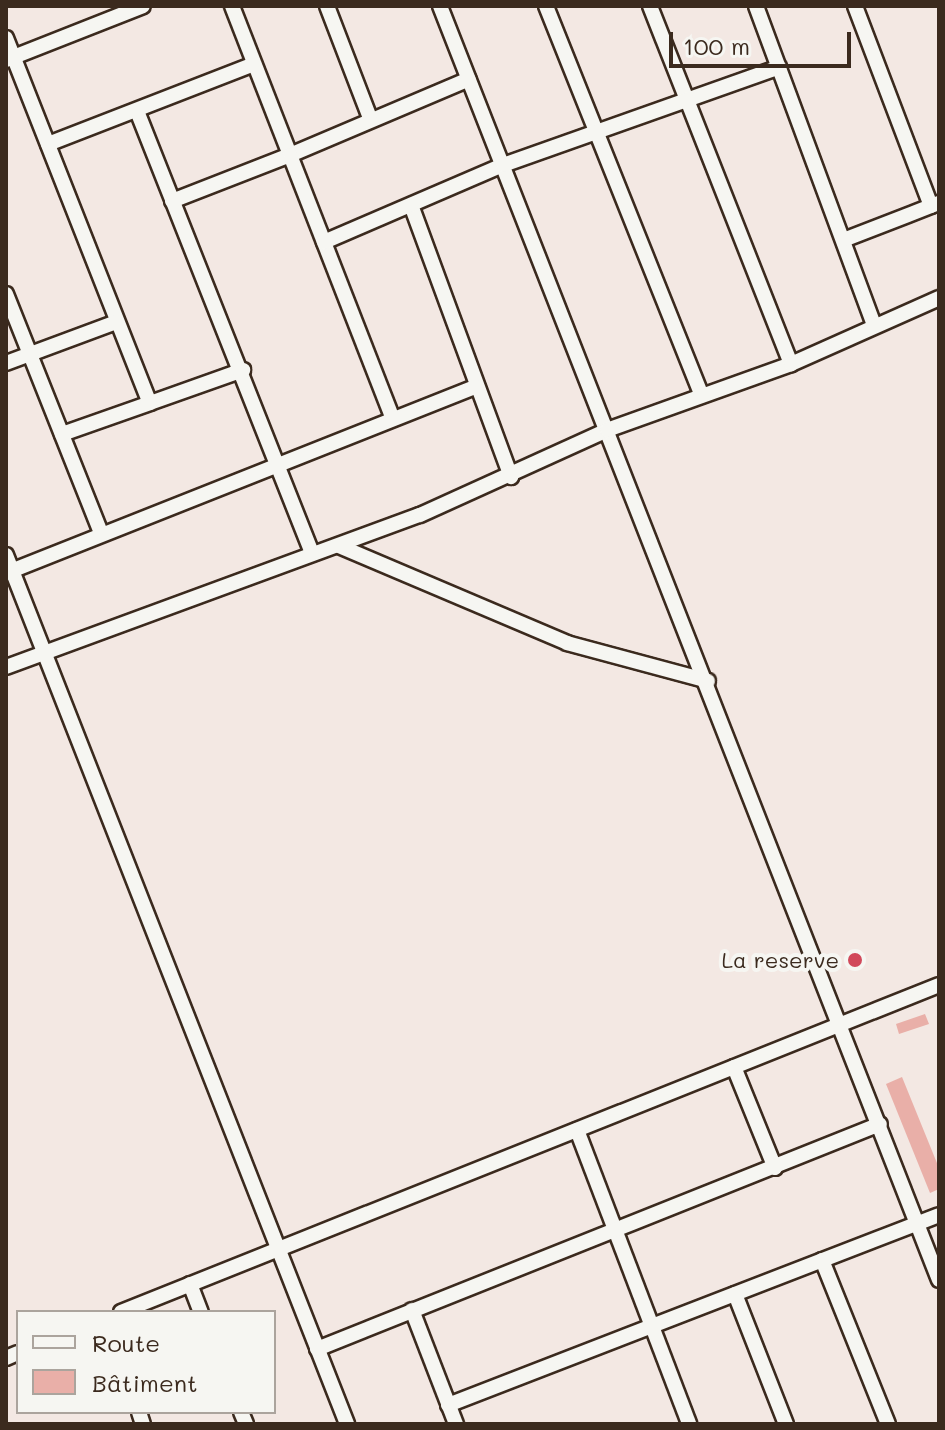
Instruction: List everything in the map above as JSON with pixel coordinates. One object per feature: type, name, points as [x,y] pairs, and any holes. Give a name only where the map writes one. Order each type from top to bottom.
[{"type":"street","points":[[10,59],[143,6]]},
{"type":"street","points":[[232,6],[252,65],[392,416]]},
{"type":"street","points":[[327,6],[370,118]]},
{"type":"street","points":[[440,6],[843,1023],[939,1280]]},
{"type":"street","points":[[546,6],[701,394]]},
{"type":"street","points":[[650,6],[791,364]]},
{"type":"street","points":[[756,6],[846,239],[873,323]]},
{"type":"street","points":[[846,239],[935,204],[855,6]]},
{"type":"street","points":[[6,38],[10,59],[48,144],[150,403]]},
{"type":"street","points":[[48,144],[252,65]]},
{"type":"street","points":[[324,242],[503,165],[779,67]]},
{"type":"street","points":[[172,201],[469,79]]},
{"type":"street","points":[[137,111],[281,463],[312,553]]},
{"type":"street","points":[[411,205],[475,387],[511,477]]},
{"type":"street","points":[[6,294],[101,533]]},
{"type":"street","points":[[6,667],[312,553],[339,546],[511,477],[607,430],[791,364],[873,323],[939,298]]},
{"type":"street","points":[[6,363],[116,322]]},
{"type":"street","points":[[62,434],[243,370]]},
{"type":"street","points":[[9,572],[392,416],[475,387]]},
{"type":"street","points":[[339,546],[567,643],[708,681]]},
{"type":"street","points":[[6,555],[9,572],[46,653],[347,1424]]},
{"type":"street","points":[[126,1310],[939,985]]},
{"type":"street","points":[[734,1067],[775,1168]]},
{"type":"street","points":[[317,1349],[880,1124]]},
{"type":"street","points":[[577,1130],[685,1423]]},
{"type":"street","points":[[448,1405],[939,1215]]},
{"type":"street","points":[[822,1260],[888,1424]]},
{"type":"street","points":[[190,1284],[200,1310]]},
{"type":"street","points":[[735,1294],[786,1424]]},
{"type":"street","points":[[412,1310],[456,1424]]},
{"type":"building","points":[[925,1014],[929,1024],[899,1034],[896,1024]]},
{"type":"building","points":[[902,1077],[939,1168],[939,1189],[930,1193],[886,1084]]},
{"type":"place","name":"La reserve","points":[[855,960]]}]
